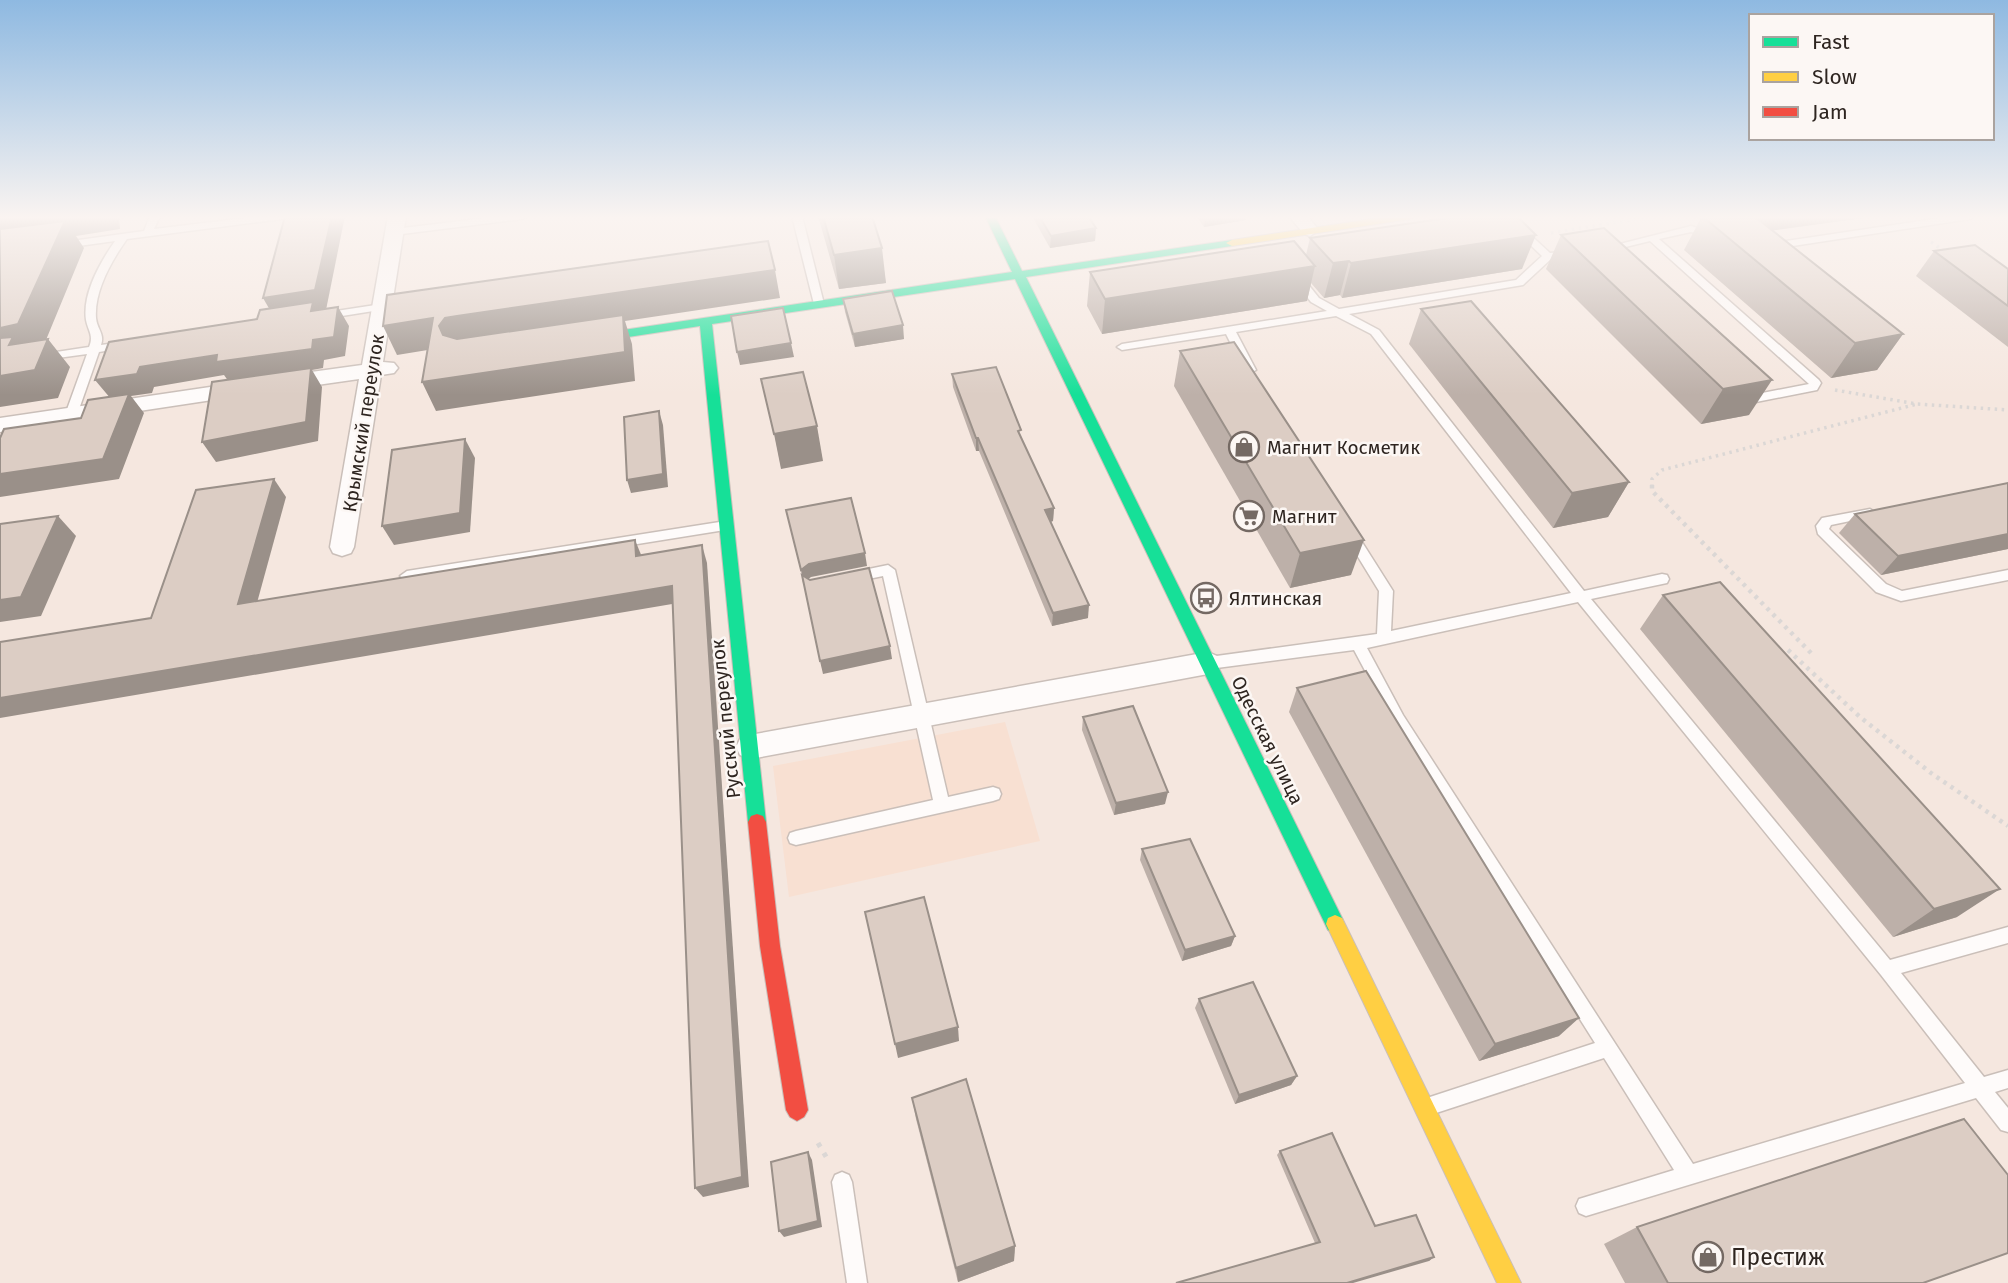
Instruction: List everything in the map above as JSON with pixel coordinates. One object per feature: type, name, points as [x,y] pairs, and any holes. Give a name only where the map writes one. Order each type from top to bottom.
[{"type":"street","name":"Крымский переулок","points":[[342,547],[380,369],[382,307],[387,276]]},
{"type":"street","points":[[562,343],[1001,276]]},
{"type":"street","name":"Одесская улица","points":[[1021,276],[1508,1283]]},
{"type":"street","name":"Русский переулок","points":[[706,322],[770,946],[797,1110]]},
{"type":"street","points":[[0,425],[380,369]]},
{"type":"street","points":[[750,747],[1208,663]]},
{"type":"lane","points":[[71,415],[96,349],[98,338],[91,318],[99,276]]},
{"type":"lane","points":[[812,276],[819,304]]},
{"type":"lane","points":[[1296,276],[1315,300],[1375,331],[1583,597],[1887,969],[2008,1123]]},
{"type":"lane","points":[[1122,348],[1519,283],[1527,276]]},
{"type":"lane","points":[[1695,276],[1815,383],[1813,387],[1756,398],[1746,396],[1729,382]]},
{"type":"lane","points":[[314,317],[382,307]]},
{"type":"lane","points":[[1229,329],[1255,378]]},
{"type":"lane","points":[[27,359],[137,343]]},
{"type":"lane","points":[[1879,511],[1827,521],[1822,526],[1881,588],[1901,596],[2008,575]]},
{"type":"lane","points":[[1342,520],[1386,591],[1384,638]]},
{"type":"lane","points":[[407,576],[726,526]]},
{"type":"lane","points":[[837,580],[888,570],[942,805]]},
{"type":"lane","points":[[1208,663],[1358,644],[1662,579]]},
{"type":"lane","points":[[1358,644],[1398,719],[1689,1175]]},
{"type":"lane","points":[[796,838],[993,794]]},
{"type":"lane","points":[[1887,969],[2008,935]]},
{"type":"lane","points":[[1424,1108],[1608,1048]]},
{"type":"lane","points":[[1586,1206],[2008,1079]]},
{"type":"lane","points":[[842,1181],[857,1283]]},
{"type":"path","points":[[1813,387],[1917,404],[2008,410]]},
{"type":"path","points":[[1813,654],[1653,491],[1652,479],[1662,470],[1917,404]]},
{"type":"path","points":[[1788,650],[1860,717],[1931,773],[2008,826]]},
{"type":"shaded area","points":[[1005,722],[1040,841],[789,897],[773,766]]},
{"type":"building","points":[[0,276],[40,276],[18,324],[0,328]]},
{"type":"building","points":[[269,276],[318,276],[315,290],[263,298]]},
{"type":"building","points":[[522,276],[735,276],[445,318],[439,326],[443,335],[457,339],[623,315],[625,352],[422,382],[433,318],[383,326],[387,295]]},
{"type":"building","points":[[1092,276],[1252,276],[1105,299]]},
{"type":"building","points":[[1604,276],[1657,276],[1772,380],[1723,389]]},
{"type":"building","points":[[1774,276],[1830,276],[1903,334],[1855,343]]},
{"type":"building","points":[[1967,276],[2008,276],[2008,306]]},
{"type":"building","points":[[892,291],[903,325],[853,334],[843,299]]},
{"type":"building","points":[[1471,301],[1629,482],[1572,493],[1421,309]]},
{"type":"building","points":[[313,302],[311,311],[338,307],[334,337],[313,340],[312,349],[216,362],[217,355],[140,367],[137,374],[95,380],[109,342],[257,319],[260,310]]},
{"type":"building","points":[[783,308],[791,343],[737,352],[731,316]]},
{"type":"building","points":[[13,337],[9,345],[48,339],[35,370],[0,376],[0,338]]},
{"type":"building","points":[[1234,342],[1364,540],[1300,553],[1180,351]]},
{"type":"building","points":[[996,367],[1021,430],[1018,431],[1054,508],[1045,510],[1089,605],[1053,613],[976,438],[952,374]]},
{"type":"building","points":[[311,368],[306,422],[202,442],[212,382]]},
{"type":"building","points":[[803,372],[817,426],[774,434],[761,379]]},
{"type":"building","points":[[129,394],[103,459],[0,474],[0,438],[4,429],[81,418],[88,400]]},
{"type":"building","points":[[659,411],[663,474],[627,480],[624,417]]},
{"type":"building","points":[[465,439],[460,513],[382,526],[392,450]]},
{"type":"building","points":[[274,479],[238,604],[635,540],[636,556],[702,545],[742,1177],[695,1188],[672,586],[0,698],[0,642],[151,618],[196,490]]},
{"type":"building","points":[[2008,483],[2008,534],[1898,556],[1855,514]]},
{"type":"building","points":[[851,498],[865,553],[809,564],[801,570],[786,510]]},
{"type":"building","points":[[58,516],[21,597],[0,600],[0,524]]},
{"type":"building","points":[[869,568],[890,646],[820,661],[802,575],[810,580]]},
{"type":"building","points":[[1720,582],[2000,889],[1934,909],[1663,595]]},
{"type":"building","points":[[1366,671],[1579,1018],[1495,1044],[1297,688]]},
{"type":"building","points":[[1133,706],[1168,792],[1116,803],[1083,717]]},
{"type":"building","points":[[1190,839],[1235,936],[1185,950],[1142,849]]},
{"type":"building","points":[[924,897],[958,1027],[895,1044],[865,912]]},
{"type":"building","points":[[1253,982],[1297,1076],[1239,1095],[1199,999]]},
{"type":"building","points":[[966,1079],[1015,1246],[956,1268],[912,1098]]},
{"type":"building","points":[[1964,1119],[2008,1175],[2008,1253],[1923,1283],[1668,1283],[1637,1227]]},
{"type":"building","points":[[1332,1133],[1375,1226],[1416,1215],[1434,1257],[1347,1283],[1176,1283],[1320,1242],[1280,1151]]},
{"type":"building","points":[[808,1152],[818,1221],[779,1231],[771,1162]]},
{"type":"traffic: fast","points":[[576,341],[1012,276]]},
{"type":"traffic: fast","points":[[1019,276],[1335,924]]},
{"type":"traffic: fast","points":[[706,322],[757,822]]},
{"type":"traffic: slow","points":[[1335,924],[1509,1283]]},
{"type":"traffic: jam","points":[[757,822],[770,946],[797,1110]]},
{"type":"place","name":"Магнит Косметик","points":[[1244,447]]},
{"type":"place","name":"Магнит","points":[[1249,516]]},
{"type":"place","name":"Ялтинская","points":[[1206,598]]},
{"type":"place","name":"Престиж","points":[[1708,1257]]}]
